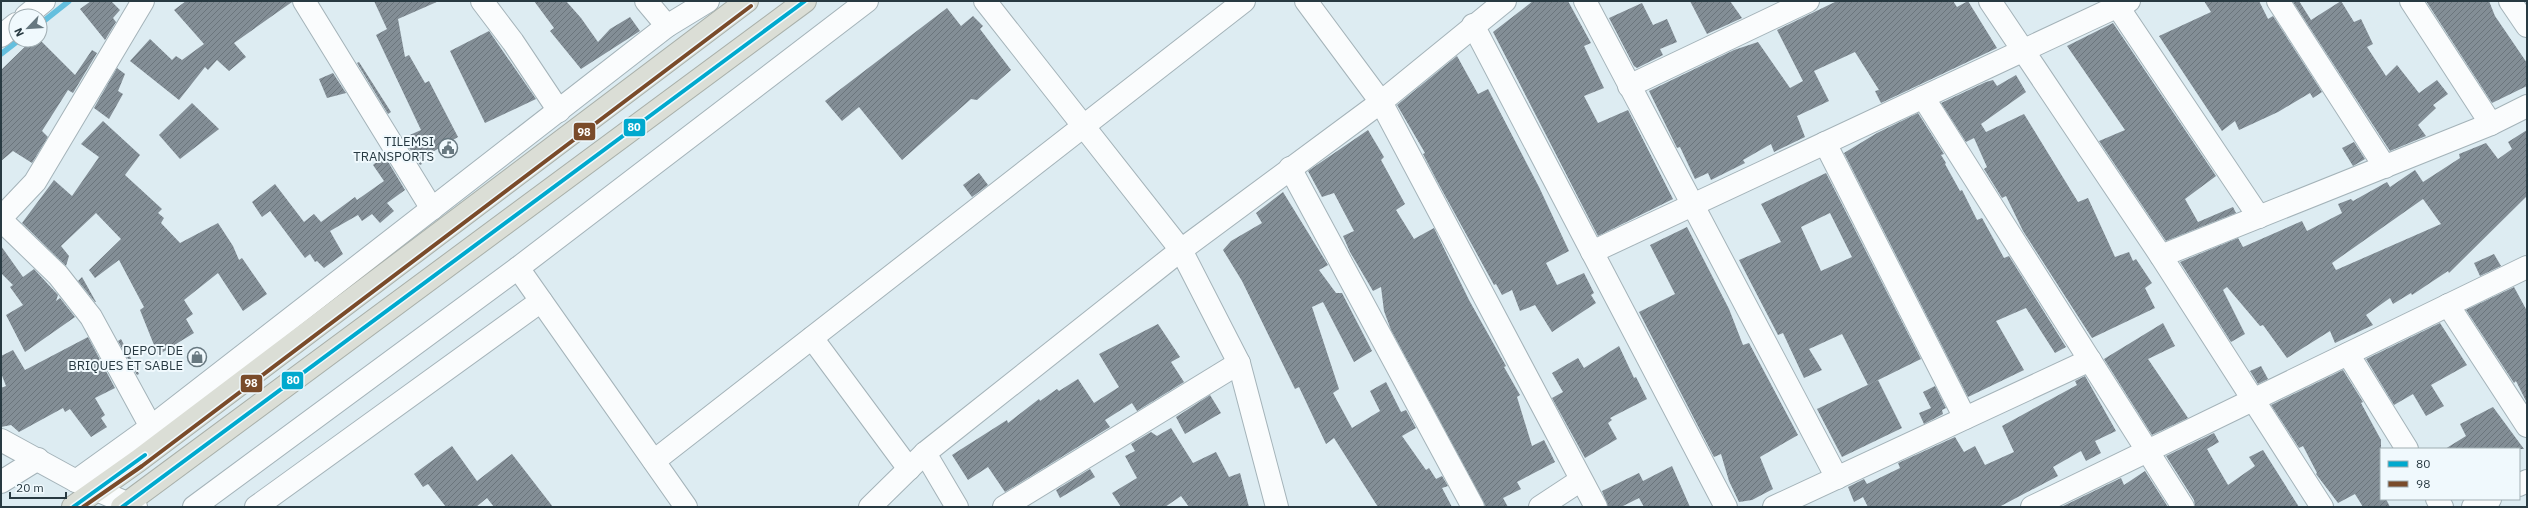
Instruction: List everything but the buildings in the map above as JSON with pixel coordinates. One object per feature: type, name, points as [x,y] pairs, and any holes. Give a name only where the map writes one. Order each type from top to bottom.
[{"type":"highway","points":[[73,507],[747,1]]},
{"type":"highway","points":[[128,506],[805,1]]},
{"type":"street","points":[[143,1],[35,182],[1,219],[58,275],[91,317],[151,427]]},
{"type":"street","points":[[304,1],[432,209]]},
{"type":"street","points":[[482,1],[513,42],[559,111]]},
{"type":"street","points":[[646,1],[667,26]]},
{"type":"street","points":[[76,481],[151,427],[667,26],[708,1]]},
{"type":"street","points":[[194,507],[518,268],[867,1]]},
{"type":"street","points":[[985,1],[1181,250],[1239,363],[1277,507]]},
{"type":"street","points":[[654,461],[1244,1]]},
{"type":"street","points":[[1306,1],[1381,102],[1596,507]]},
{"type":"street","points":[[870,507],[925,453],[1181,250],[1381,102],[1473,25],[1505,1]]},
{"type":"street","points":[[1585,1],[1837,478]]},
{"type":"street","points":[[1629,86],[1808,1]]},
{"type":"street","points":[[1990,1],[2160,256],[2322,507]]},
{"type":"street","points":[[2278,1],[2385,167]]},
{"type":"street","points":[[2411,1],[2491,124]]},
{"type":"street","points":[[2510,1],[2527,26]]},
{"type":"street","points":[[1592,252],[2023,51],[2120,3],[2259,217]]},
{"type":"street","points":[[1473,25],[1726,507]]},
{"type":"street","points":[[1923,97],[2183,507]]},
{"type":"street","points":[[2160,256],[2491,124],[2527,106]]},
{"type":"street","points":[[1825,143],[1965,418]]},
{"type":"street","points":[[1290,168],[1473,507]]},
{"type":"street","points":[[2032,507],[2527,267]]},
{"type":"street","points":[[518,268],[686,507]]},
{"type":"street","points":[[256,507],[541,301]]},
{"type":"street","points":[[2448,305],[2527,426]]},
{"type":"street","points":[[812,338],[909,469]]},
{"type":"street","points":[[2348,354],[2406,448]]},
{"type":"street","points":[[1774,507],[2090,360]]},
{"type":"street","points":[[1004,507],[1239,363]]},
{"type":"street","points":[[1,440],[76,481],[98,489],[128,506]]},
{"type":"street","points":[[925,453],[957,507]]},
{"type":"street","points":[[1,482],[38,459]]},
{"type":"street","points":[[1540,507],[1582,480]]},
{"type":"street","points":[[2473,507],[2488,500]]},
{"type":"waterway","points":[[48,18],[69,1]]},
{"type":"waterway","points":[[1,54],[9,48]]},
{"type":"transit line","name":"80","points":[[122,507],[805,1]]},
{"type":"transit line","name":"98","points":[[83,507],[142,466],[751,6]]},
{"type":"transit line","name":"80","points":[[73,507],[145,455]]},
{"type":"place","name":"TILEMSI TRANSPORTS","points":[[448,148]]},
{"type":"place","name":"DEPOT DE BRIQUES ET SABLE","points":[[197,357]]}]
